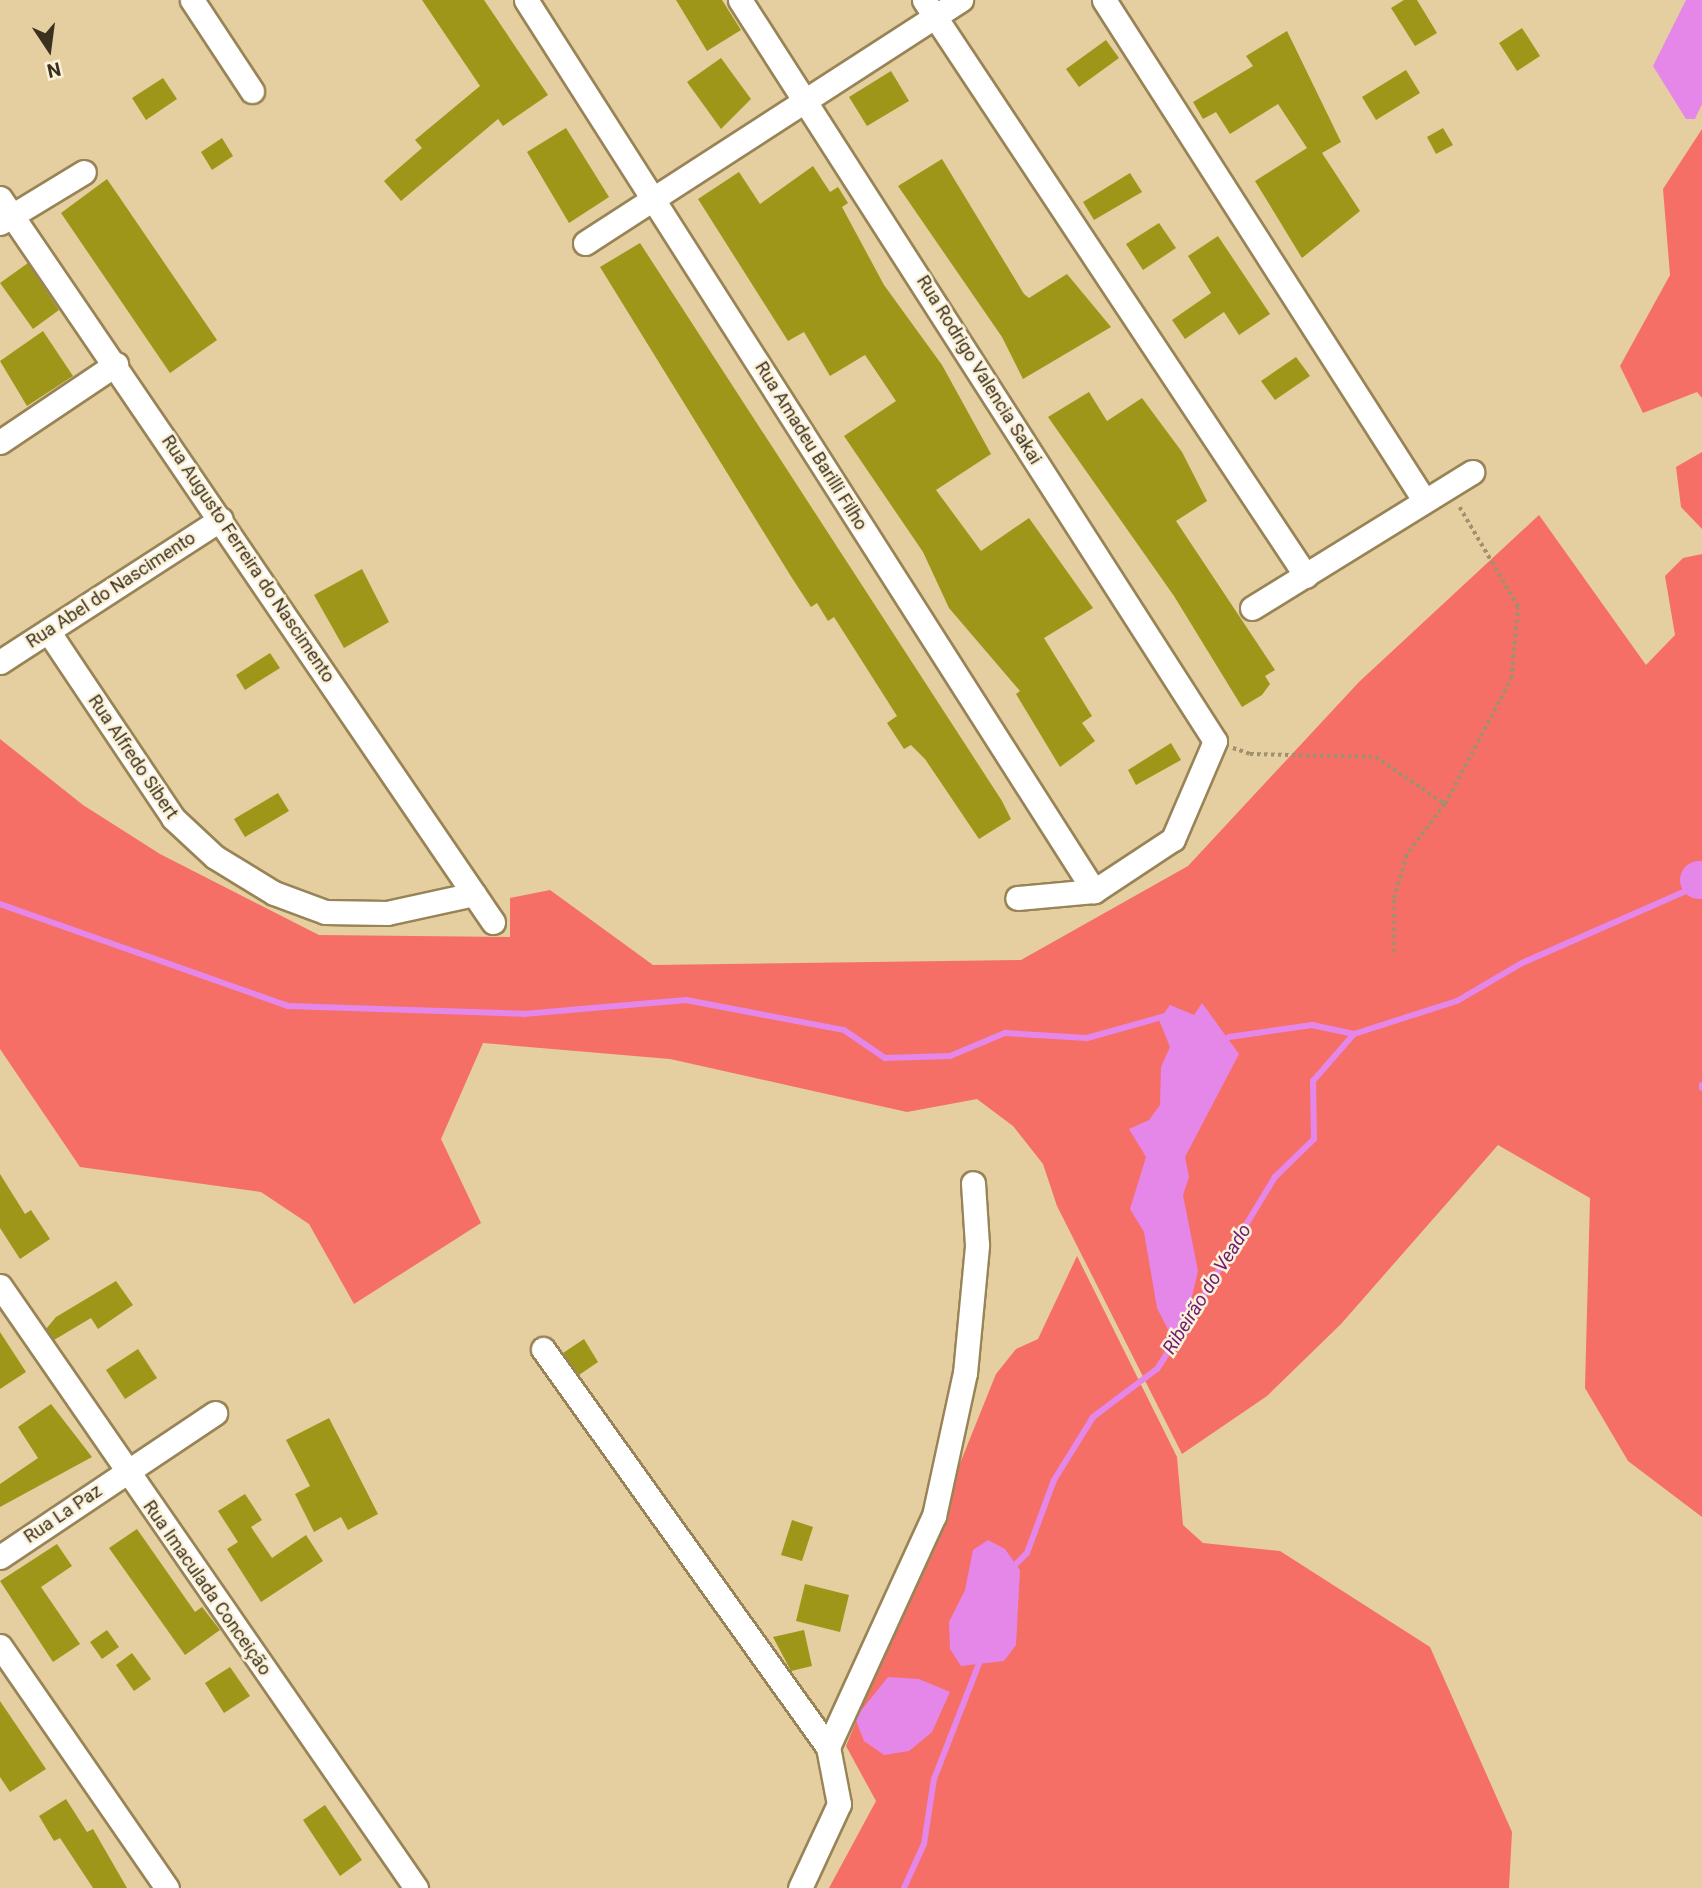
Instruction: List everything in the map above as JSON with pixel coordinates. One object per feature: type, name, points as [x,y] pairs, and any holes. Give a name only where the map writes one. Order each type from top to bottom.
[{"type":"street","points":[[192,0],[252,91]]},
{"type":"street","name":"Rua Amadeu Barilli Filho","points":[[526,0],[1094,891]]},
{"type":"street","name":"Rua Rodrigo Valencia Sakai","points":[[740,0],[808,101],[1215,741]]},
{"type":"street","points":[[585,243],[808,101],[930,8],[961,0]]},
{"type":"street","points":[[1104,0],[1424,500]]},
{"type":"street","points":[[930,8],[1306,576]]},
{"type":"street","points":[[4,212],[84,172]]},
{"type":"street","name":"Rua Augusto Ferreira do Nascimento","points":[[4,212],[116,364],[493,922]]},
{"type":"street","points":[[0,442],[116,364]]},
{"type":"street","points":[[1252,608],[1472,472]]},
{"type":"street","name":"Rua Abel do Nascimento","points":[[0,662],[221,519]]},
{"type":"street","name":"Rua Alfredo Sibert","points":[[48,631],[173,818],[215,857],[274,893],[325,912],[387,913],[474,894]]},
{"type":"street","points":[[1017,898],[1094,891],[1173,839],[1215,741]]},
{"type":"street","points":[[828,1747],[934,1516],[965,1373],[977,1245],[972,1183]]},
{"type":"street","name":"Rua Imaculada Conceição","points":[[0,1286],[416,1888]]},
{"type":"street","points":[[543,1349],[828,1747],[839,1804],[800,1888]]},
{"type":"street","name":"Rua La Paz","points":[[0,1557],[215,1413]]},
{"type":"street","points":[[0,1646],[167,1888]]},
{"type":"path","points":[[1394,952],[1394,900],[1407,855],[1445,804],[1511,679],[1518,607],[1447,487]]},
{"type":"path","points":[[1215,741],[1250,754],[1376,757],[1445,804]]},
{"type":"shaded area","points":[[1686,0],[1702,0],[1702,104],[1695,119],[1686,119],[1653,66]]},
{"type":"shaded area","points":[[1702,129],[1702,398],[1697,392],[1643,413],[1620,366],[1670,275],[1663,189]]},
{"type":"shaded area","points":[[1702,452],[1702,529],[1681,507],[1676,467]]},
{"type":"shaded area","points":[[1539,515],[1646,665],[1675,635],[1665,576],[1683,558],[1702,554],[1702,1517],[1628,1461],[1585,1388],[1590,1198],[1498,1145],[1341,1324],[1267,1396],[1182,1454],[1057,1206],[1043,1164],[1013,1126],[977,1099],[907,1112],[670,1059],[483,1043],[441,1139],[481,1223],[354,1304],[309,1224],[261,1192],[80,1167],[0,1049],[0,739],[83,805],[160,854],[319,935],[510,937],[510,898],[550,890],[653,965],[1021,960],[1188,866],[1359,682]]},
{"type":"shaded area","points":[[1202,1003],[1239,1054],[1185,1157],[1189,1177],[1183,1195],[1198,1271],[1179,1351],[1157,1308],[1144,1232],[1130,1209],[1146,1157],[1129,1129],[1149,1120],[1160,1105],[1161,1067],[1170,1047],[1159,1020],[1170,1005],[1194,1015]]},
{"type":"shaded area","points":[[1077,1256],[1177,1457],[1183,1525],[1203,1543],[1280,1551],[1430,1647],[1512,1832],[1509,1888],[829,1888],[876,1801],[846,1746],[996,1374],[1016,1349],[1038,1339]]},
{"type":"shaded area","points":[[988,1540],[1005,1549],[1020,1570],[1016,1645],[1004,1661],[961,1666],[950,1649],[949,1622],[965,1590],[973,1550]]},
{"type":"shaded area","points":[[888,1677],[919,1679],[950,1692],[932,1732],[909,1751],[884,1755],[864,1741],[855,1718]]},
{"type":"building","points":[[422,0],[484,0],[548,95],[503,126],[498,119],[401,201],[384,181],[422,148],[415,140],[480,86]]},
{"type":"building","points":[[676,0],[722,0],[741,30],[707,51]]},
{"type":"building","points":[[1404,0],[1417,0],[1437,33],[1415,46],[1391,8]]},
{"type":"building","points":[[1522,28],[1540,56],[1517,71],[1499,43]]},
{"type":"building","points":[[1287,31],[1341,142],[1322,153],[1360,211],[1302,258],[1255,181],[1307,148],[1278,104],[1230,134],[1216,112],[1203,119],[1193,102],[1253,66],[1246,56]]},
{"type":"building","points":[[1106,40],[1119,58],[1079,87],[1066,69]]},
{"type":"building","points":[[721,58],[751,99],[721,129],[687,82]]},
{"type":"building","points":[[1406,70],[1420,93],[1376,120],[1362,97]]},
{"type":"building","points":[[891,71],[909,101],[867,126],[849,97]]},
{"type":"building","points":[[163,78],[177,99],[146,120],[132,98]]},
{"type":"building","points":[[566,128],[609,197],[569,223],[527,152]]},
{"type":"building","points":[[1443,128],[1453,145],[1436,154],[1427,137]]},
{"type":"building","points":[[222,138],[233,156],[212,170],[201,152]]},
{"type":"building","points":[[942,159],[1024,294],[1029,298],[1067,274],[1111,327],[1023,379],[1002,337],[898,186]]},
{"type":"building","points":[[813,166],[830,192],[838,187],[848,203],[842,207],[884,285],[942,365],[991,454],[936,490],[981,551],[1029,518],[1093,608],[1044,638],[1092,716],[1082,723],[1095,741],[1060,767],[1016,694],[1020,691],[949,608],[923,552],[844,436],[896,401],[865,355],[830,376],[804,332],[788,341],[698,199],[739,172],[760,204]]},
{"type":"building","points":[[1130,173],[1142,192],[1094,220],[1083,202]]},
{"type":"building","points":[[107,179],[217,340],[170,373],[61,213]]},
{"type":"building","points":[[1159,223],[1176,248],[1143,270],[1126,244]]},
{"type":"building","points":[[1218,236],[1270,314],[1239,335],[1224,312],[1185,339],[1172,320],[1211,293],[1188,256]]},
{"type":"building","points":[[640,243],[1002,801],[1011,819],[979,839],[925,759],[911,745],[904,749],[887,723],[897,716],[834,617],[828,621],[817,603],[811,607],[600,267]]},
{"type":"building","points":[[28,263],[59,310],[33,329],[0,283]]},
{"type":"building","points":[[43,331],[73,376],[27,406],[0,361]]},
{"type":"building","points":[[1296,357],[1310,376],[1275,400],[1261,381]]},
{"type":"building","points":[[1089,392],[1107,421],[1142,398],[1182,452],[1207,501],[1176,521],[1275,670],[1265,676],[1270,684],[1262,695],[1242,707],[1174,596],[1048,417]]},
{"type":"building","points":[[362,569],[389,622],[344,648],[314,595]]},
{"type":"building","points":[[270,653],[280,668],[245,690],[236,675]]},
{"type":"building","points":[[1171,743],[1181,760],[1136,785],[1128,770]]},
{"type":"building","points":[[278,793],[289,811],[245,837],[234,819]]},
{"type":"building","points":[[0,1174],[25,1214],[31,1210],[50,1239],[20,1259],[0,1228]]},
{"type":"building","points":[[116,1281],[133,1305],[98,1329],[91,1318],[54,1340],[46,1329],[56,1317]]},
{"type":"building","points":[[0,1332],[26,1372],[0,1389]]},
{"type":"building","points":[[584,1339],[598,1362],[579,1375],[563,1353]]},
{"type":"building","points":[[138,1349],[157,1378],[125,1399],[106,1370]]},
{"type":"building","points":[[51,1404],[92,1457],[0,1507],[0,1484],[38,1458],[18,1427]]},
{"type":"building","points":[[329,1418],[378,1514],[348,1530],[341,1517],[314,1532],[295,1494],[310,1486],[286,1440]]},
{"type":"building","points":[[245,1494],[262,1520],[251,1527],[272,1558],[306,1535],[323,1561],[261,1602],[227,1549],[238,1542],[218,1511]]},
{"type":"building","points":[[792,1520],[813,1527],[802,1561],[781,1555]]},
{"type":"building","points":[[137,1529],[195,1612],[202,1607],[220,1630],[185,1655],[109,1548]]},
{"type":"building","points":[[57,1544],[72,1566],[41,1587],[80,1644],[53,1662],[0,1581]]},
{"type":"building","points":[[805,1584],[849,1595],[840,1632],[796,1621]]},
{"type":"building","points":[[107,1630],[119,1647],[102,1659],[90,1642]]},
{"type":"building","points":[[804,1630],[812,1666],[791,1671],[773,1637]]},
{"type":"building","points":[[132,1653],[151,1679],[134,1691],[116,1665]]},
{"type":"building","points":[[230,1667],[250,1696],[224,1713],[205,1683]]},
{"type":"building","points":[[0,1701],[46,1769],[10,1792],[0,1777]]},
{"type":"building","points":[[66,1799],[87,1832],[93,1829],[127,1888],[93,1888],[60,1838],[54,1841],[39,1816]]},
{"type":"building","points":[[325,1805],[362,1860],[340,1876],[303,1820]]},
{"type":"waterway","name":"Ribeirão do Veado","points":[[1185,1326],[1275,1177],[1314,1139],[1313,1081],[1354,1034],[1457,1001],[1522,963],[1702,884]]},
{"type":"waterway","points":[[0,904],[288,1006],[523,1014],[686,1000],[844,1030],[885,1058],[950,1056],[1005,1033],[1087,1038],[1169,1015]]},
{"type":"waterway","points":[[1229,1037],[1312,1025],[1354,1034]]},
{"type":"waterway","name":"Ribeirão do Veado","points":[[1012,1568],[1027,1553],[1054,1480],[1093,1417],[1157,1369],[1177,1338]]},
{"type":"waterway","name":"Ribeirão do Veado","points":[[904,1888],[924,1844],[934,1779],[980,1661]]}]
